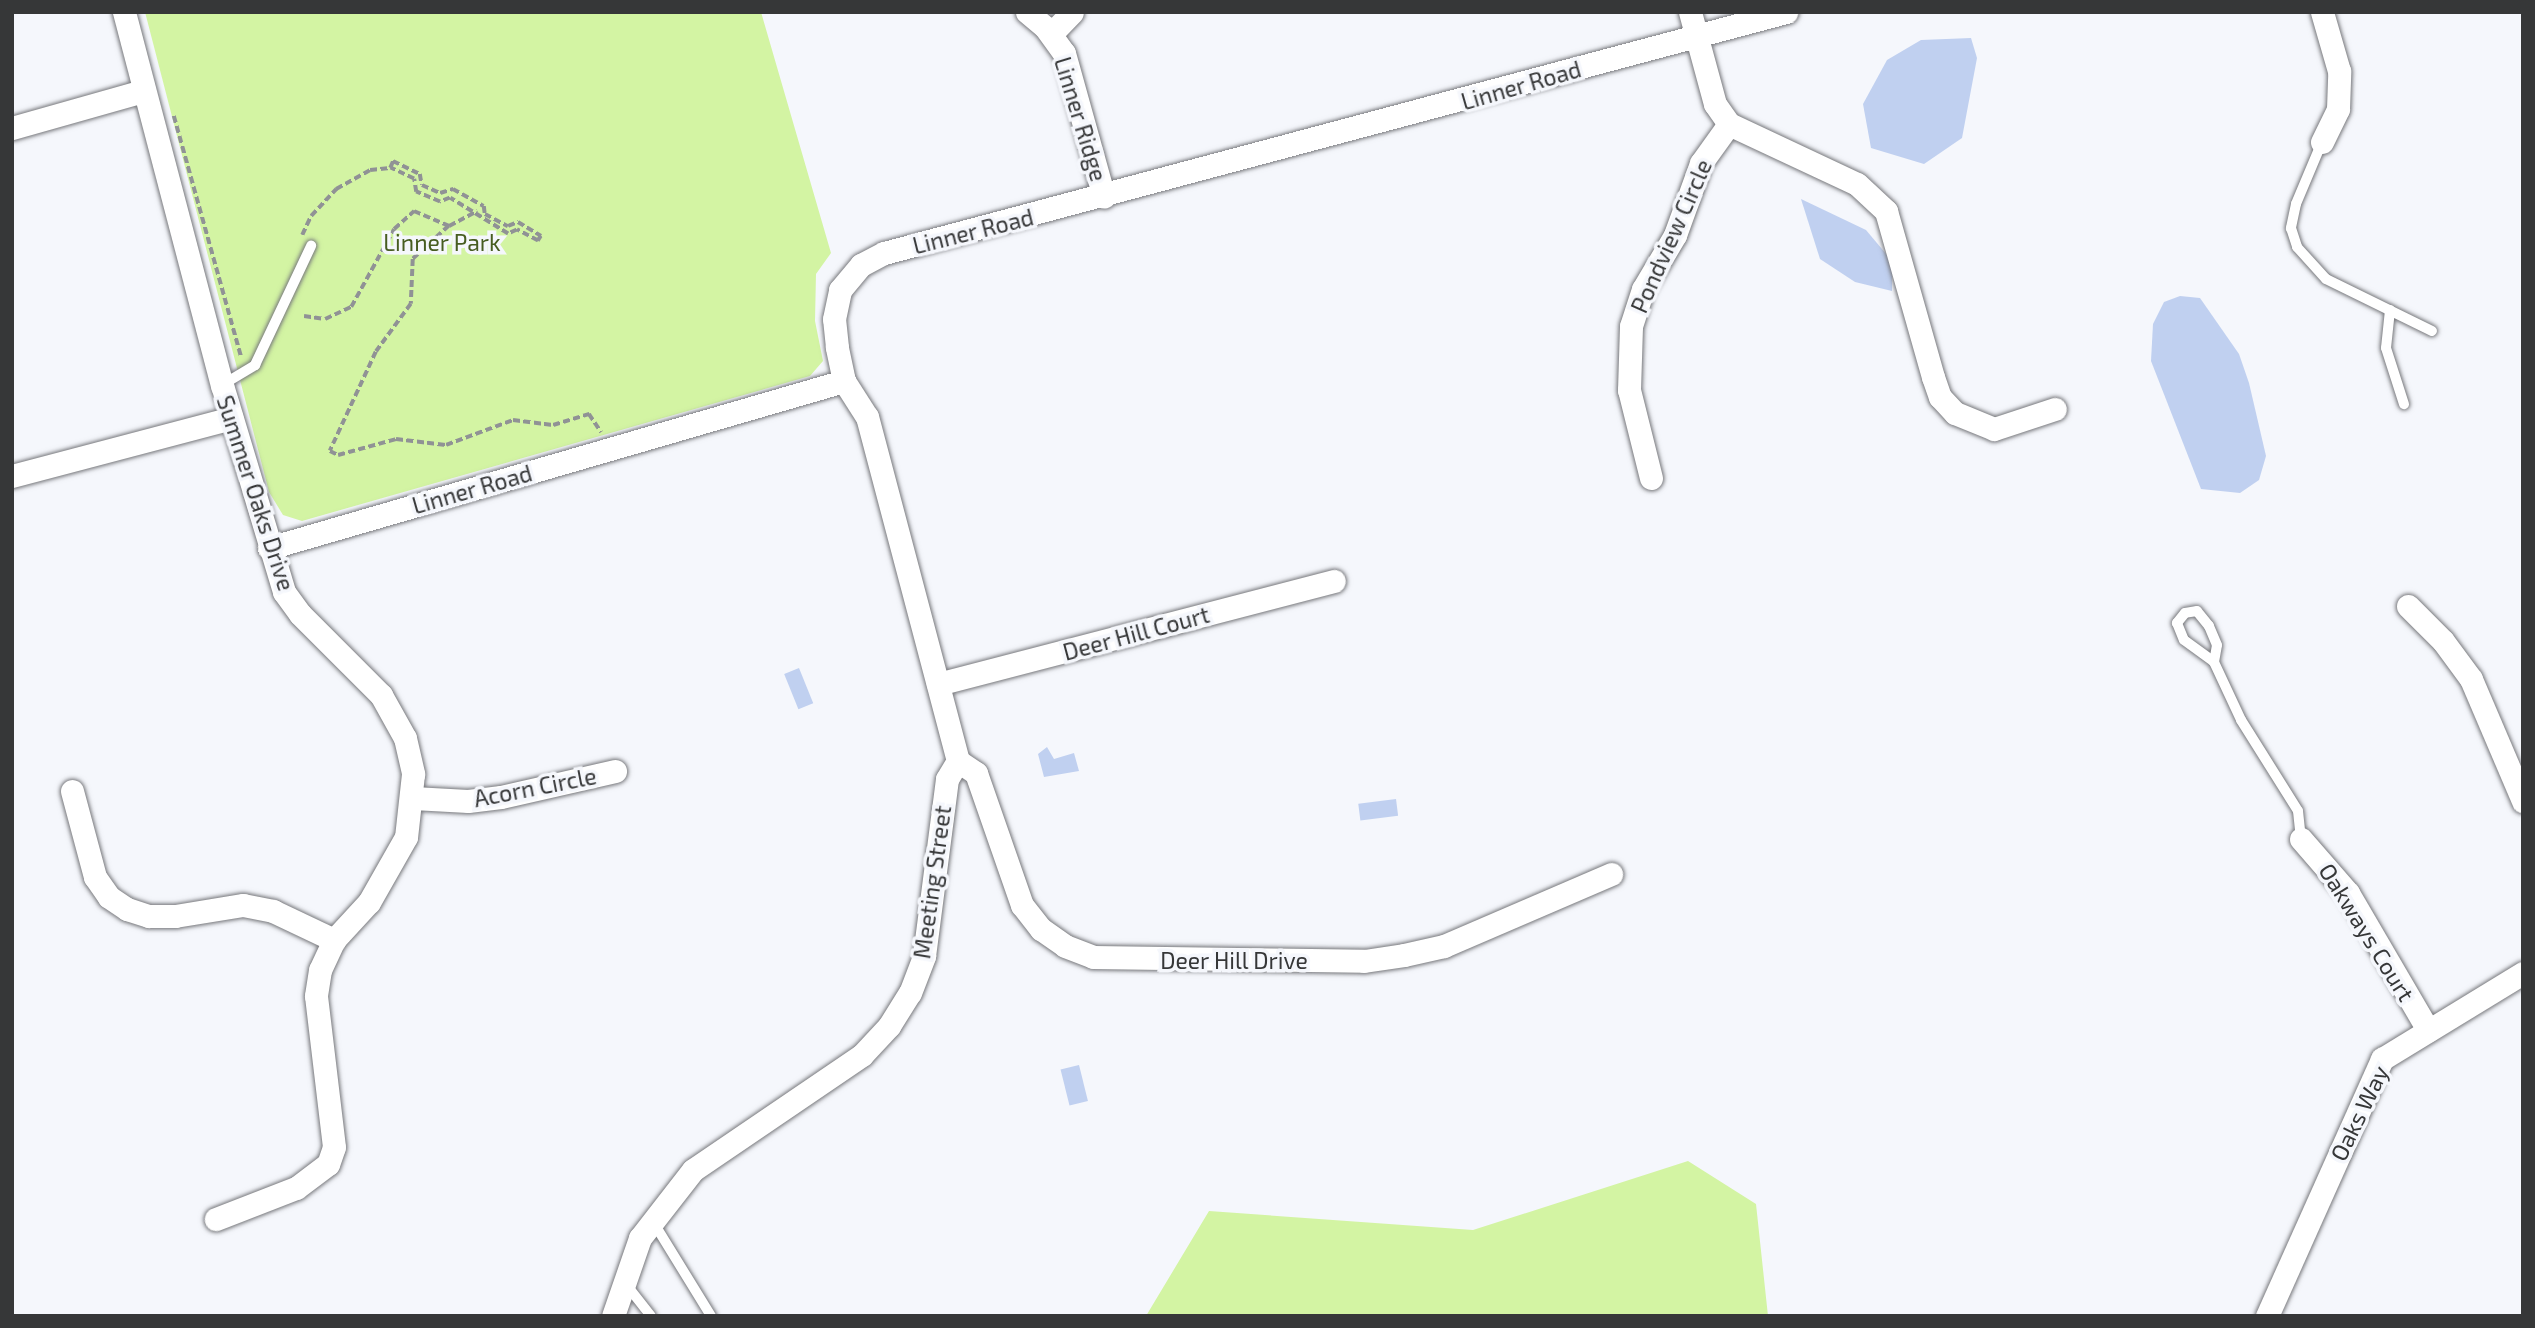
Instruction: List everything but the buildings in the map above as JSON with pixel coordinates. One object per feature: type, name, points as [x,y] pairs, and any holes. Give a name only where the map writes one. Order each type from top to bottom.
[{"type":"street","name":"Summer Oaks Drive","points":[[124,12],[231,418],[284,592],[300,614],[381,695],[394,715],[405,738],[413,798],[406,837],[389,872],[334,940],[320,970],[316,996],[334,1147],[328,1164],[296,1188],[216,1219]]},
{"type":"street","name":"Linner Ridge","points":[[1027,12],[1051,34],[1064,53],[1074,81],[1104,197]]},
{"type":"street","points":[[1051,34],[1072,12]]},
{"type":"street","points":[[1690,12],[1715,104],[1729,124],[1857,184],[1886,211],[1940,397],[1955,413],[1973,424],[1994,429],[2055,409]]},
{"type":"street","name":"Linner Road","points":[[269,548],[844,381],[834,319],[840,290],[861,265],[884,253],[1104,197],[1786,12]]},
{"type":"street","points":[[2322,12],[2339,71],[2338,109],[2322,142]]},
{"type":"street","points":[[12,128],[143,91]]},
{"type":"street","name":"Pondview Circle","points":[[1651,478],[1629,390],[1631,326],[1643,289],[1675,235],[1701,163],[1729,124]]},
{"type":"street","points":[[844,381],[867,417],[958,761]]},
{"type":"street","points":[[12,476],[231,418]]},
{"type":"street","name":"Deer Hill Court","points":[[938,684],[1334,581]]},
{"type":"street","points":[[2408,606],[2443,640],[2471,679],[2523,802]]},
{"type":"street","name":"Deer Hill Drive","points":[[958,761],[976,773],[1022,905],[1041,929],[1065,946],[1093,957],[1364,961],[1404,955],[1444,946],[1611,874]]},
{"type":"street","name":"Meeting Street","points":[[613,1316],[623,1281],[652,1220],[693,1170],[832,1079],[889,1026],[910,993],[924,956],[947,779],[958,761]]},
{"type":"street","name":"Acorn Circle","points":[[413,798],[468,801],[501,797],[615,771]]},
{"type":"street","points":[[72,791],[95,877],[109,897],[127,909],[149,916],[174,916],[243,905],[273,911],[334,940]]},
{"type":"street","name":"Oakways Court","points":[[2301,839],[2348,894],[2428,1030]]},
{"type":"street","name":"Oaks Way","points":[[2267,1316],[2382,1059],[2523,973]]},
{"type":"lane","points":[[2322,142],[2296,204],[2291,228],[2297,247],[2326,279],[2432,331]]},
{"type":"lane","points":[[222,385],[255,365],[311,246]]},
{"type":"lane","points":[[2390,310],[2386,348],[2404,404]]},
{"type":"lane","points":[[2214,662],[2217,645],[2209,626],[2197,611],[2185,613],[2177,622],[2184,640],[2214,662],[2241,720],[2298,811],[2301,839]]},
{"type":"lane","points":[[652,1220],[711,1316]]},
{"type":"lane","points":[[623,1281],[645,1303],[651,1316]]},
{"type":"path","points":[[169,108],[176,119],[238,357],[246,354]]},
{"type":"path","points":[[390,168],[393,161],[419,174],[422,185],[440,194],[453,189],[484,206],[485,214],[508,226],[518,222],[541,236],[538,241],[517,230],[508,234],[478,219],[477,211]]},
{"type":"path","points":[[301,237],[311,216],[336,189],[370,170],[390,168],[414,179],[416,192],[440,202],[450,198],[477,211]]},
{"type":"path","points":[[304,316],[324,319],[351,307],[394,229],[414,211],[449,226]]},
{"type":"path","points":[[477,211],[449,226],[413,259],[411,304],[376,352],[330,451],[338,456],[396,439],[446,445],[513,420],[553,425],[589,414],[597,419],[607,450]]},
{"type":"green space","name":"Linner Park","points":[[145,12],[761,12],[831,253],[816,274],[815,321],[823,361],[810,376],[302,521],[283,515],[269,492]]},
{"type":"green space","points":[[1688,1161],[1756,1204],[1768,1316],[1146,1316],[1209,1211],[1473,1230]]},
{"type":"water","points":[[1971,38],[1977,58],[1962,138],[1924,164],[1871,148],[1863,104],[1887,60],[1921,40]]},
{"type":"water","points":[[1801,199],[1866,230],[1892,261],[1892,291],[1855,282],[1820,259]]},
{"type":"water","points":[[2180,296],[2200,298],[2239,354],[2249,383],[2266,456],[2259,480],[2240,493],[2201,489],[2151,361],[2153,324],[2164,302]]},
{"type":"water","points":[[799,668],[813,703],[798,709],[784,674]]},
{"type":"water","points":[[1047,747],[1054,759],[1074,753],[1079,771],[1044,777],[1038,754]]},
{"type":"water","points":[[1396,799],[1398,816],[1360,821],[1358,804]]},
{"type":"water","points":[[1079,1065],[1088,1101],[1070,1105],[1061,1070]]}]
